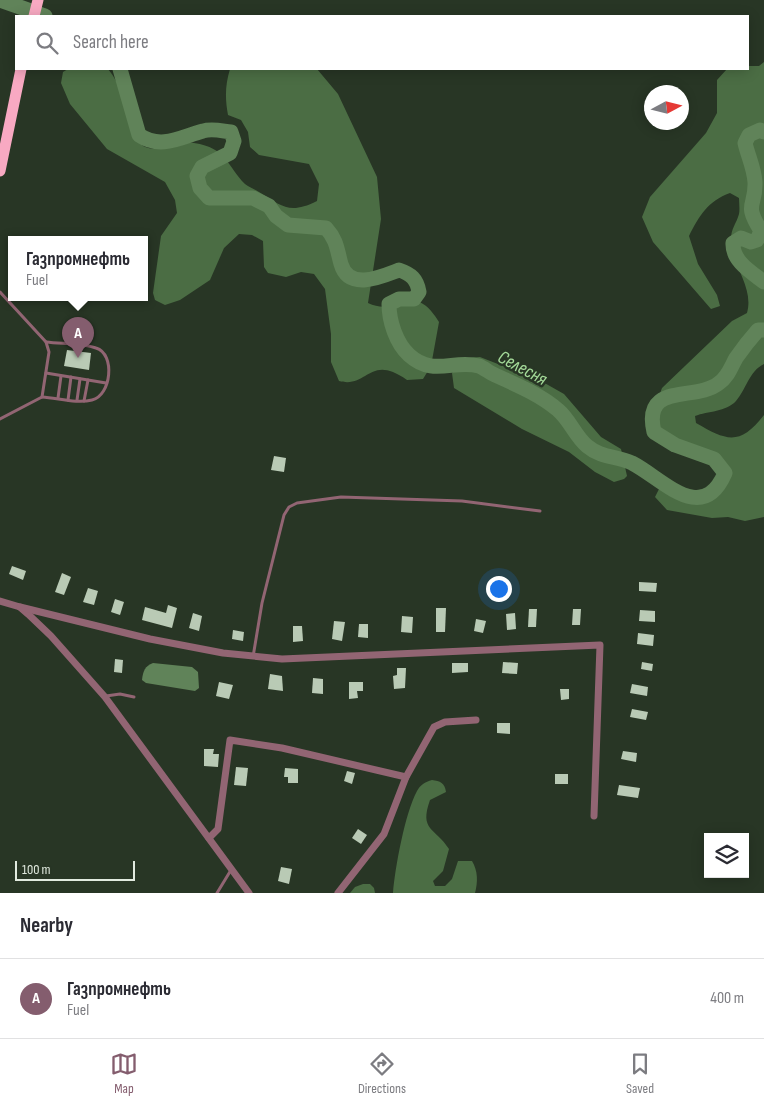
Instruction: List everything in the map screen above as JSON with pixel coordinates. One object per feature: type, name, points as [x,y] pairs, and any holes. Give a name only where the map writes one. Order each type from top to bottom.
[{"type":"highway","points":[[34,15],[38,0]]},
{"type":"highway","points":[[0,171],[22,70]]},
{"type":"street","points":[[0,601],[150,639],[253,658],[308,659],[379,653],[600,645],[594,816]]},
{"type":"street","points":[[20,607],[52,636],[104,697],[250,893]]},
{"type":"street","points":[[338,893],[384,834],[406,776],[434,727],[445,722],[476,720]]},
{"type":"street","points":[[210,838],[218,829],[230,740],[282,748],[406,776]]},
{"type":"lane","points":[[8,301],[46,342],[49,352],[42,397]]},
{"type":"lane","points":[[0,419],[42,397],[84,401],[94,400],[103,394],[109,359],[102,351],[97,348],[46,342]]},
{"type":"lane","points":[[46,373],[106,383]]},
{"type":"lane","points":[[58,398],[61,376]]},
{"type":"lane","points":[[68,400],[71,377]]},
{"type":"lane","points":[[77,400],[80,378]]},
{"type":"lane","points":[[84,401],[88,380]]},
{"type":"lane","points":[[253,658],[262,603],[284,514],[289,507],[341,498],[462,501],[540,511]]},
{"type":"lane","points":[[104,697],[114,694],[134,698]]},
{"type":"lane","points":[[217,893],[232,868]]},
{"type":"shaded area","points":[[764,62],[764,364],[751,376],[732,405],[695,416],[696,423],[716,434],[733,437],[748,432],[764,415],[764,517],[745,521],[728,517],[712,518],[667,510],[655,497],[660,487],[690,496],[705,496],[718,488],[725,473],[714,459],[675,445],[654,432],[651,418],[662,388],[732,321],[747,313],[748,295],[746,286],[735,261],[731,243],[732,231],[739,214],[739,198],[730,193],[716,200],[705,210],[689,236],[698,264],[717,295],[720,306],[711,309],[653,242],[642,217],[650,197],[706,133],[717,113],[717,80],[726,70],[749,70],[749,66],[759,66]]},
{"type":"shaded area","points":[[66,70],[109,70],[120,88],[135,137],[142,145],[156,149],[187,143],[205,145],[220,153],[245,184],[280,205],[292,208],[317,201],[319,184],[309,164],[259,155],[250,147],[248,132],[241,120],[228,115],[226,86],[230,70],[318,70],[338,94],[377,177],[381,219],[368,303],[389,306],[413,301],[421,303],[430,309],[439,322],[431,366],[423,379],[407,380],[384,370],[370,373],[349,382],[339,381],[331,362],[331,334],[325,289],[314,274],[301,272],[286,277],[268,273],[264,267],[263,241],[252,235],[239,234],[224,248],[210,280],[180,300],[165,305],[155,300],[153,293],[161,236],[177,213],[175,200],[165,182],[107,149],[70,104],[61,83],[63,72]]},
{"type":"shaded area","points":[[480,357],[541,381],[564,394],[601,437],[621,449],[627,476],[614,482],[595,472],[569,452],[522,429],[454,388],[452,373],[466,358]]},
{"type":"shaded area","points":[[153,663],[192,667],[198,672],[199,688],[195,691],[146,683],[142,680],[144,671],[146,667]]},
{"type":"shaded area","points":[[432,780],[442,783],[445,786],[446,792],[430,800],[427,810],[427,823],[449,849],[443,871],[433,881],[435,886],[445,886],[452,879],[458,861],[472,861],[477,877],[475,893],[393,893],[401,841],[408,813],[417,791],[425,783]]},
{"type":"shaded area","points":[[370,884],[374,888],[375,893],[350,893],[355,887]]},
{"type":"building","points":[[67,350],[91,353],[89,370],[64,366]]},
{"type":"building","points":[[274,456],[286,458],[284,472],[271,470]]},
{"type":"building","points":[[12,566],[26,571],[23,580],[9,574]]},
{"type":"building","points":[[62,573],[71,577],[64,595],[55,592]]},
{"type":"building","points":[[639,582],[657,583],[656,592],[639,591]]},
{"type":"building","points":[[88,588],[98,591],[94,605],[83,602]]},
{"type":"building","points":[[115,599],[124,602],[120,615],[111,612]]},
{"type":"building","points":[[168,605],[177,608],[172,628],[142,620],[145,607],[166,613]]},
{"type":"building","points":[[436,608],[446,608],[445,632],[436,632]]},
{"type":"building","points":[[529,609],[537,609],[536,627],[528,627]]},
{"type":"building","points":[[573,609],[581,609],[580,625],[572,625]]},
{"type":"building","points":[[640,610],[655,611],[655,622],[639,621]]},
{"type":"building","points":[[193,613],[202,616],[199,631],[189,628]]},
{"type":"building","points":[[515,613],[516,629],[507,630],[506,614]]},
{"type":"building","points":[[402,616],[413,617],[412,633],[401,632]]},
{"type":"building","points":[[476,619],[486,621],[483,633],[474,631]]},
{"type":"building","points":[[334,621],[345,622],[342,641],[332,639]]},
{"type":"building","points":[[359,624],[368,624],[368,638],[358,637]]},
{"type":"building","points":[[293,626],[302,626],[303,641],[293,642]]},
{"type":"building","points":[[233,630],[244,632],[243,641],[232,639]]},
{"type":"building","points":[[638,633],[654,635],[653,646],[637,644]]},
{"type":"building","points":[[115,659],[123,660],[122,673],[114,672]]},
{"type":"building","points":[[503,662],[518,663],[517,674],[502,673]]},
{"type":"building","points":[[642,662],[653,664],[652,671],[641,669]]},
{"type":"building","points":[[452,663],[468,663],[468,672],[452,673]]},
{"type":"building","points":[[397,668],[406,668],[405,688],[394,689],[393,676],[397,675]]},
{"type":"building","points":[[270,674],[282,676],[283,691],[268,689]]},
{"type":"building","points":[[313,678],[323,679],[323,694],[312,693]]},
{"type":"building","points":[[219,682],[233,685],[229,699],[216,696]]},
{"type":"building","points":[[349,682],[363,682],[363,691],[357,691],[358,698],[349,699]]},
{"type":"building","points":[[632,684],[648,687],[647,696],[630,693]]},
{"type":"building","points":[[560,689],[569,689],[569,699],[561,700]]},
{"type":"building","points":[[632,709],[648,712],[646,720],[630,717]]},
{"type":"building","points":[[497,723],[510,723],[510,734],[497,733]]},
{"type":"building","points":[[204,749],[214,749],[213,754],[219,754],[218,767],[204,766]]},
{"type":"building","points":[[623,751],[637,753],[636,762],[621,759]]},
{"type":"building","points":[[236,767],[248,768],[246,786],[234,785]]},
{"type":"building","points":[[285,768],[298,769],[298,783],[288,783],[288,777],[284,777]]},
{"type":"building","points":[[347,771],[355,773],[352,784],[344,781]]},
{"type":"building","points":[[555,774],[568,774],[568,784],[555,784]]},
{"type":"building","points":[[619,785],[640,788],[638,798],[617,795]]},
{"type":"building","points":[[358,829],[367,835],[361,844],[352,838]]},
{"type":"building","points":[[281,867],[292,869],[289,884],[278,881]]},
{"type":"waterway","name":"Селесня","points":[[0,0],[42,15]]},
{"type":"waterway","name":"Селесня","points":[[120,70],[139,135],[155,142],[163,142],[206,130],[231,132],[234,141],[230,153],[202,167],[197,176],[200,188],[209,198],[253,198],[269,206],[276,216],[288,225],[326,228],[335,241],[345,273],[351,278],[367,280],[399,270],[413,278],[419,292],[414,299],[399,299],[389,304],[390,317],[400,344],[418,362],[435,366],[461,364],[479,366],[528,391],[558,410],[583,442],[592,450],[632,463],[682,494],[694,497],[705,496],[716,488],[725,473],[714,459],[675,445],[654,432],[652,416],[656,406],[663,399],[697,392],[722,381],[755,333],[758,330],[764,330]]},
{"type":"waterway","name":"Селесня","points":[[764,132],[760,130],[749,135],[745,143],[755,182],[751,210],[761,231],[757,240],[751,242],[741,238],[733,243],[739,261],[764,282]]},
{"type":"place","name":"Газпромнефть","points":[[78,358]]}]
